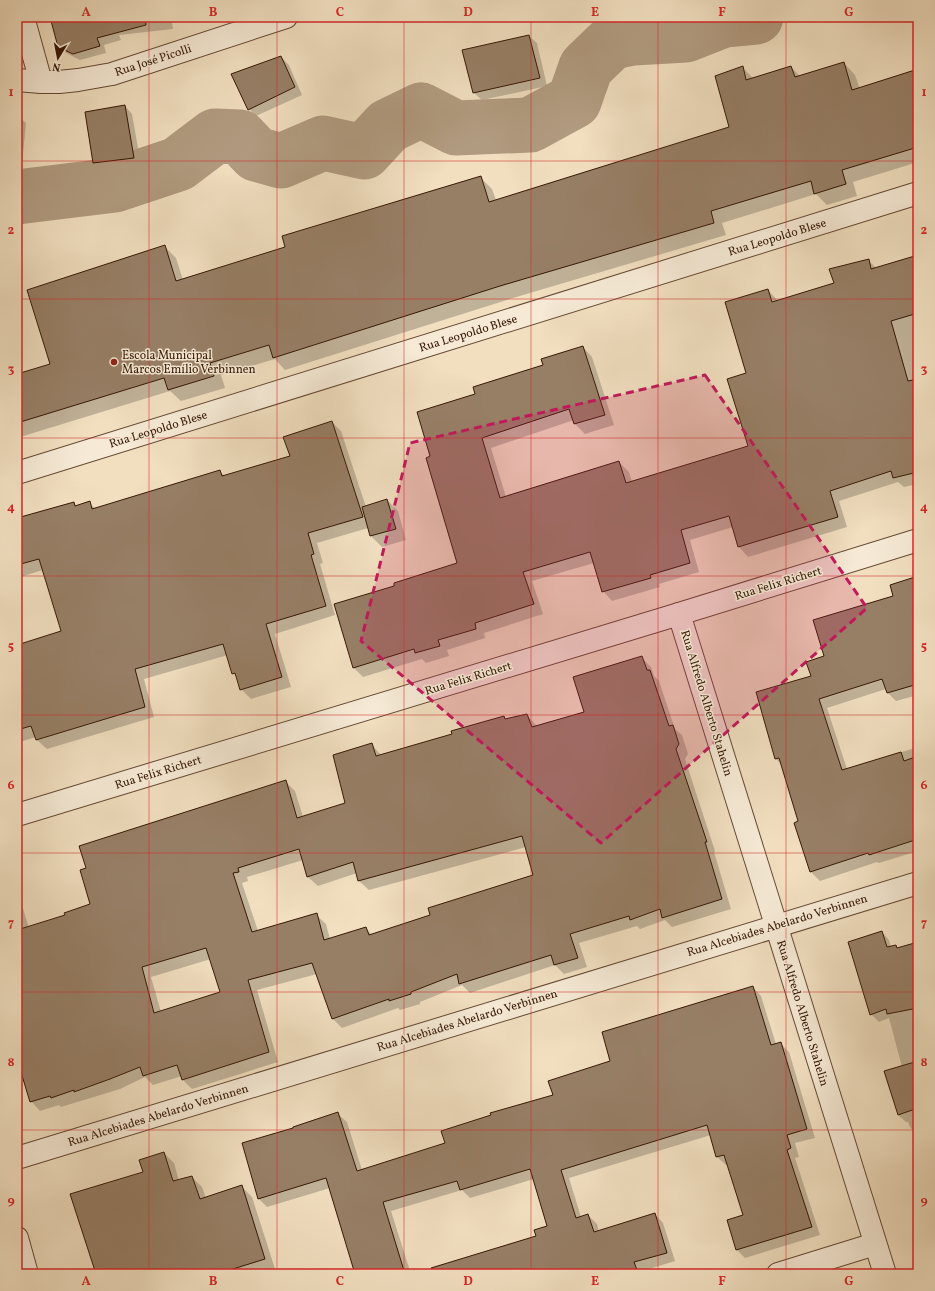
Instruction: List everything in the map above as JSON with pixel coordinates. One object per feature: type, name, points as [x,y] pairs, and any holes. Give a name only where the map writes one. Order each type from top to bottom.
[{"type":"street","points":[[22,17],[41,82]]},
{"type":"street","name":"Rua José Picolli","points":[[17,80],[41,82],[78,80],[112,74],[286,17]]},
{"type":"street","name":"Rua Leopoldo Blese","points":[[17,473],[918,193]]},
{"type":"street","name":"Rua Felix Richert","points":[[17,815],[918,540]]},
{"type":"street","name":"Rua Alfredo Alberto Stahelin","points":[[679,614],[884,1274]]},
{"type":"street","name":"Rua Alcebiades Abelardo Verbinnen","points":[[17,1158],[918,883]]},
{"type":"street","points":[[17,1238],[27,1274]]},
{"type":"street","points":[[778,1274],[875,1244]]},
{"type":"highlighted area","points":[[705,375],[867,608],[601,843],[361,641],[410,443]]},
{"type":"building","points":[[50,17],[145,17],[146,25],[97,38],[100,46],[73,54],[58,47]]},
{"type":"building","points":[[529,35],[540,78],[473,93],[462,50]]},
{"type":"building","points":[[281,56],[295,87],[248,110],[231,74]]},
{"type":"building","points":[[844,62],[852,90],[918,69],[918,147],[842,170],[846,184],[814,194],[811,181],[711,211],[714,223],[500,286],[273,358],[269,345],[210,363],[214,376],[168,390],[164,378],[17,423],[17,374],[50,364],[27,290],[165,245],[176,281],[285,247],[282,236],[481,176],[489,202],[729,127],[715,76],[743,66],[746,80],[791,66],[795,77]]},
{"type":"building","points":[[125,105],[134,158],[93,163],[85,112]]},
{"type":"building","points":[[918,255],[918,313],[891,321],[908,381],[918,379],[918,472],[893,478],[891,471],[830,491],[838,517],[738,547],[729,516],[681,530],[690,563],[650,575],[651,578],[602,592],[590,552],[523,572],[534,604],[475,623],[476,629],[438,640],[440,646],[415,653],[414,649],[353,668],[334,604],[394,586],[394,583],[457,563],[426,458],[430,456],[417,412],[475,394],[473,387],[543,365],[541,359],[583,346],[605,415],[574,424],[569,409],[482,438],[500,498],[619,461],[626,483],[748,446],[727,379],[746,373],[725,302],[768,289],[772,302],[834,283],[829,269],[869,259],[871,269]]},
{"type":"building","points":[[332,421],[363,517],[308,533],[314,554],[311,555],[326,606],[266,624],[282,677],[240,690],[235,673],[232,674],[223,644],[135,669],[145,707],[36,740],[31,726],[17,730],[17,645],[61,631],[39,559],[17,565],[17,518],[74,502],[75,506],[90,501],[92,509],[220,470],[222,476],[290,456],[283,437]]},
{"type":"building","points":[[387,499],[396,529],[370,536],[362,507]]},
{"type":"building","points":[[918,576],[918,684],[887,693],[882,679],[819,699],[842,770],[901,752],[904,761],[918,756],[918,839],[869,855],[868,853],[810,872],[794,823],[798,821],[779,758],[775,759],[756,692],[811,676],[806,662],[824,656],[813,620],[893,596],[890,585]]},
{"type":"building","points":[[642,656],[647,670],[650,670],[669,726],[673,725],[679,744],[676,749],[707,842],[705,842],[722,899],[662,918],[660,909],[630,920],[629,916],[570,934],[578,958],[554,965],[551,955],[459,984],[457,974],[411,992],[411,994],[389,1001],[389,999],[332,1019],[312,963],[248,980],[269,1052],[182,1080],[177,1065],[143,1076],[140,1067],[74,1092],[74,1090],[51,1098],[50,1096],[30,1102],[17,1059],[17,930],[65,915],[64,913],[90,904],[80,870],[86,868],[79,846],[286,780],[297,818],[345,803],[333,755],[372,743],[376,756],[452,734],[451,731],[504,716],[505,719],[527,714],[532,727],[584,712],[573,677]],"holes":[[[522,836],[533,875],[428,908],[430,915],[369,935],[366,927],[324,940],[317,913],[252,932],[233,873],[239,872],[238,868],[299,849],[307,877],[353,862],[358,881]],[[206,948],[220,992],[154,1013],[142,967]]]},
{"type":"building","points":[[882,931],[887,947],[896,945],[897,948],[918,942],[918,1008],[887,1014],[886,1009],[870,1015],[848,942]]},
{"type":"building","points":[[753,986],[771,1045],[781,1042],[807,1129],[787,1135],[791,1148],[787,1150],[812,1227],[736,1250],[727,1220],[743,1215],[724,1155],[716,1157],[707,1125],[561,1170],[576,1218],[588,1214],[594,1232],[655,1213],[667,1253],[634,1262],[637,1270],[624,1274],[432,1274],[431,1268],[536,1236],[534,1230],[547,1226],[530,1169],[460,1190],[457,1181],[383,1202],[405,1274],[355,1274],[326,1178],[258,1199],[242,1143],[293,1128],[338,1112],[357,1171],[445,1143],[441,1131],[491,1115],[490,1113],[553,1095],[548,1081],[610,1061],[602,1032]]},
{"type":"building","points":[[918,1061],[918,1108],[898,1115],[884,1071]]},
{"type":"building","points":[[164,1152],[173,1181],[192,1176],[200,1199],[242,1185],[265,1259],[217,1274],[96,1274],[70,1194],[143,1172],[139,1160]]},
{"type":"waterway","points":[[17,197],[115,185],[178,164],[215,136],[240,137],[256,154],[281,161],[323,143],[364,152],[388,126],[421,110],[456,128],[530,125],[574,101],[586,67],[612,42],[633,38],[686,35],[724,20],[756,17]]},
{"type":"place","name":"Escola Municipal Marcos Emílio Verbinnen","points":[[114,362]]}]
